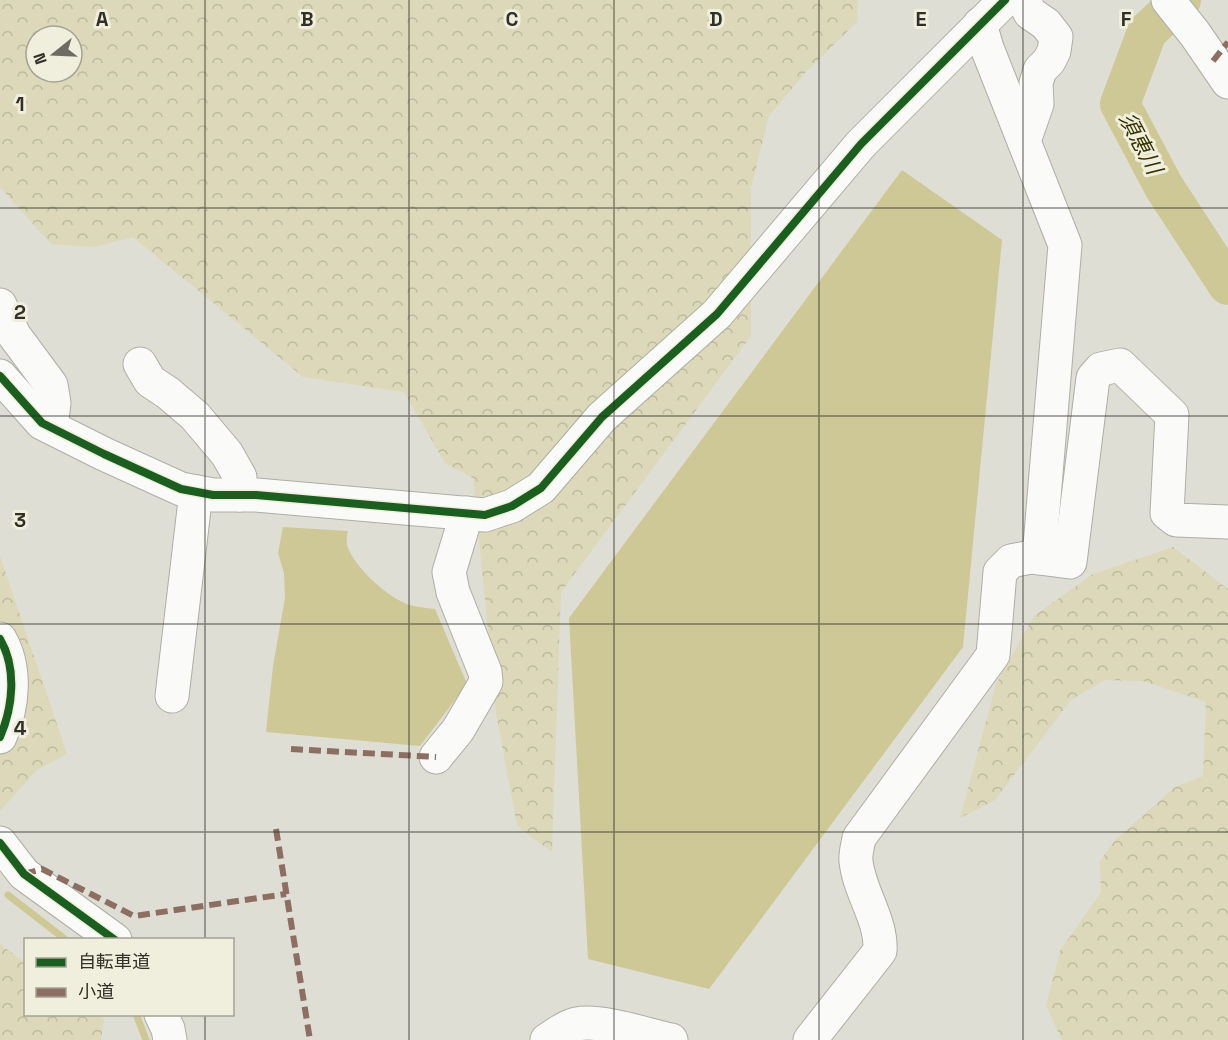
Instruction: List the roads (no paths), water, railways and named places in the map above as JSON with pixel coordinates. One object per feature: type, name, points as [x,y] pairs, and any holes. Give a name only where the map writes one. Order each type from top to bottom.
[{"type":"street","points":[[0,376],[42,423],[181,489],[213,495],[239,495],[485,515],[512,506],[540,488],[561,467],[602,417],[717,314],[861,144],[1005,0]]},
{"type":"street","points":[[1024,0],[1030,13],[1046,24],[1056,37],[1054,51],[1049,61],[1040,70],[1036,83],[1037,104],[1024,141]]},
{"type":"street","points":[[1168,0],[1228,82]]},
{"type":"street","points":[[980,24],[987,48],[1065,245],[1039,558]]},
{"type":"street","points":[[0,304],[14,335],[51,385],[54,403],[51,427]]},
{"type":"street","points":[[140,364],[150,381],[195,416],[227,454],[240,477],[239,495]]},
{"type":"street","points":[[810,1040],[880,951],[881,937],[855,860],[859,838],[993,656],[1000,572],[1011,561],[1031,557],[1070,562],[1093,378],[1101,369],[1120,364],[1172,415],[1167,513],[1176,520],[1228,522]]},
{"type":"street","points":[[172,696],[196,492]]},
{"type":"street","points":[[436,757],[458,730],[486,682],[485,672],[453,592],[449,572],[467,513]]},
{"type":"street","points":[[0,639],[7,650],[11,672],[10,704],[0,736]]},
{"type":"street","points":[[0,843],[24,874],[114,938]]},
{"type":"street","points":[[162,1016],[170,1040]]},
{"type":"street","points":[[548,1040],[576,1024],[596,1023],[671,1040]]},
{"type":"waterway","name":"須恵川","points":[[1181,0],[1147,32],[1120,104],[1164,187],[1228,285]]},
{"type":"waterway","points":[[8,895],[63,938]]},
{"type":"waterway","points":[[137,1016],[146,1040]]}]
